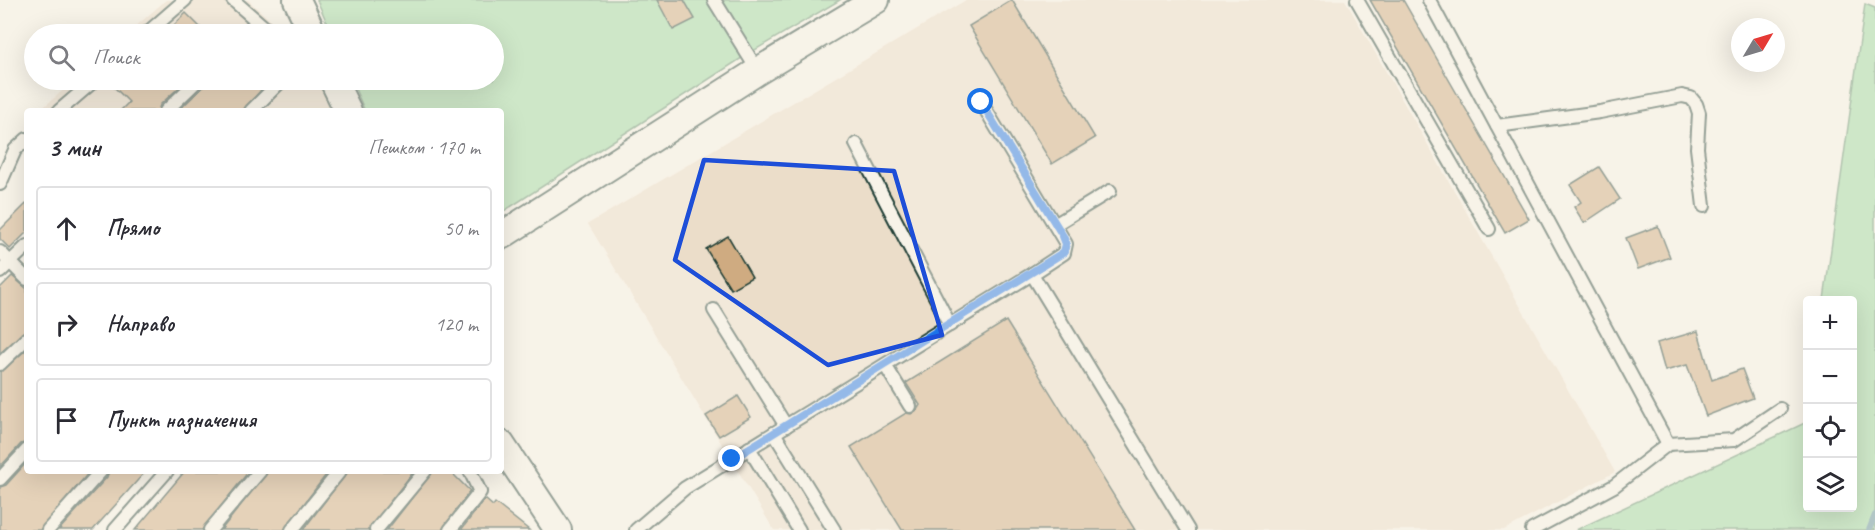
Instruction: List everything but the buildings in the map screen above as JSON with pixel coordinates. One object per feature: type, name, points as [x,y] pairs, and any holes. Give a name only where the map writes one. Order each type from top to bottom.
[{"type":"street","points":[[297,0],[308,24]]},
{"type":"street","points":[[504,234],[758,71],[876,0]]},
{"type":"street","points":[[338,90],[347,108]]},
{"type":"street","points":[[504,449],[558,530]]},
{"type":"lane","points":[[157,24],[185,0]]},
{"type":"lane","points":[[233,0],[260,24]]},
{"type":"lane","points":[[714,0],[758,71]]},
{"type":"lane","points":[[1358,0],[1489,229]]},
{"type":"lane","points":[[1429,0],[1668,444]]},
{"type":"lane","points":[[62,108],[83,90]]},
{"type":"lane","points":[[169,108],[188,90]]},
{"type":"lane","points":[[254,108],[272,90]]},
{"type":"lane","points":[[1497,126],[1682,96],[1690,98],[1696,104],[1699,113],[1697,148],[1704,206]]},
{"type":"lane","points":[[636,530],[684,488],[950,325],[1064,252],[1066,244],[1056,224],[981,102]]},
{"type":"lane","points":[[0,184],[15,150],[24,142]]},
{"type":"lane","points":[[856,144],[950,325]]},
{"type":"lane","points":[[1056,224],[1110,191]]},
{"type":"lane","points":[[0,272],[24,249]]},
{"type":"lane","points":[[0,252],[24,276]]},
{"type":"lane","points":[[1032,274],[1188,530]]},
{"type":"lane","points":[[714,310],[786,426]]},
{"type":"lane","points":[[0,364],[24,341]]},
{"type":"lane","points":[[885,365],[910,406]]},
{"type":"lane","points":[[1532,530],[1614,486],[1668,444],[1734,440],[1780,409]]},
{"type":"lane","points":[[774,433],[834,530]]},
{"type":"lane","points":[[749,448],[800,530]]},
{"type":"lane","points":[[0,479],[24,453]]},
{"type":"lane","points":[[48,530],[98,474]]},
{"type":"lane","points":[[115,530],[164,474]]},
{"type":"lane","points":[[210,530],[257,474]]},
{"type":"lane","points":[[292,530],[338,474]]},
{"type":"lane","points":[[376,530],[423,474]]},
{"type":"lane","points":[[450,530],[480,492],[471,474]]},
{"type":"highlighted area","points":[[704,160],[894,171],[942,335],[828,365],[675,260]]},
{"type":"shaded area","points":[[166,0],[248,0],[274,24],[138,24]]},
{"type":"shaded area","points":[[966,0],[1345,0],[1615,472],[1504,530],[774,530],[588,224]]},
{"type":"shaded area","points":[[63,90],[324,90],[333,108],[42,108]]},
{"type":"green space","points":[[317,0],[840,0],[748,54],[504,211],[504,108],[364,108],[356,90],[504,90],[504,24],[328,24]]},
{"type":"green space","points":[[1865,4],[1875,8],[1875,530],[1576,530],[1803,424],[1803,512],[1857,512],[1857,296],[1825,296]]},
{"type":"waterway","points":[[1869,530],[1875,515]]},
{"type":"route","points":[[732,459],[1057,259],[1064,252],[1066,244],[1063,236],[981,102]]}]
